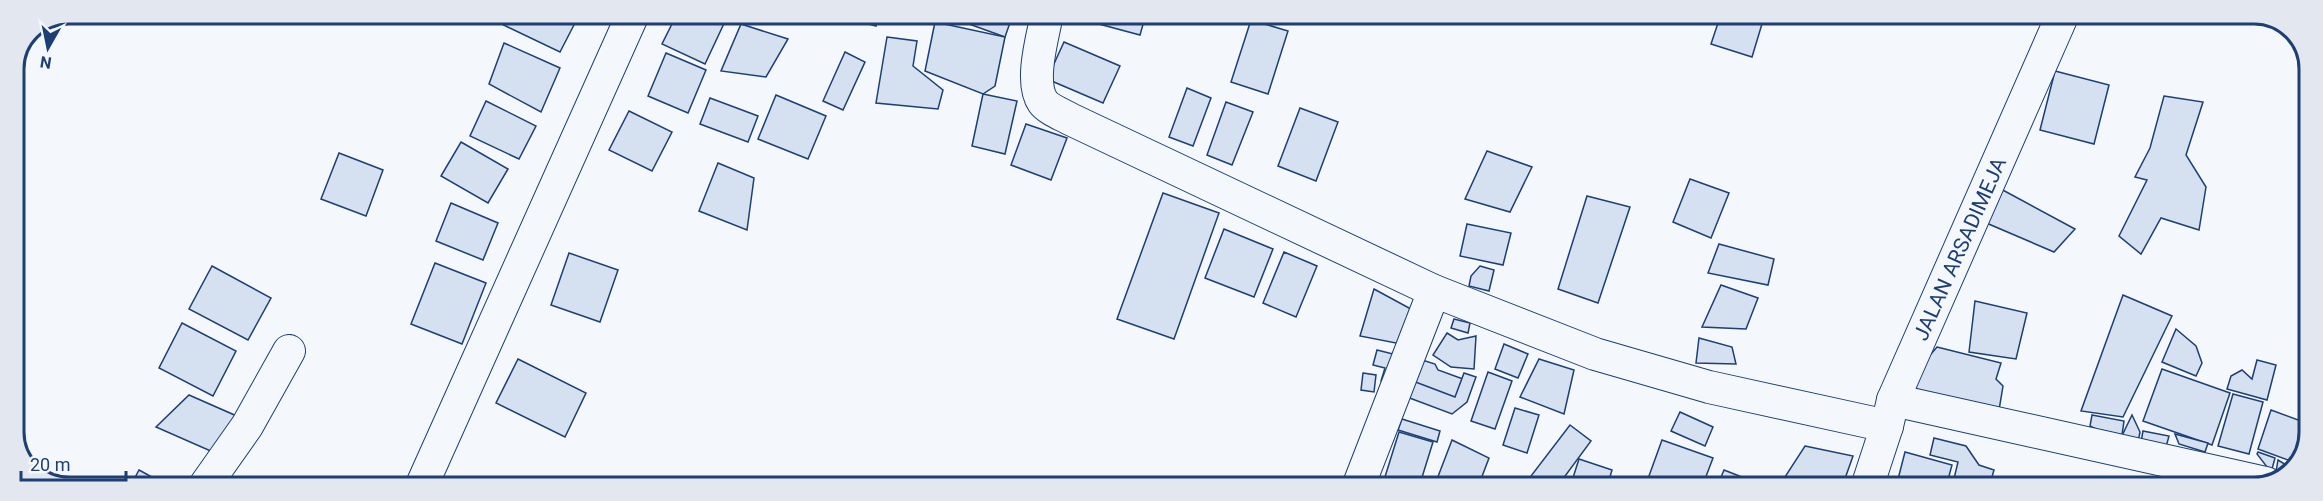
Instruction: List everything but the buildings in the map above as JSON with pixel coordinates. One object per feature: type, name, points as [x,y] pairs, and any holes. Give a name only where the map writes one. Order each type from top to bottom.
[{"type":"street","points":[[425,477],[629,24]]},
{"type":"street","points":[[1045,24],[1037,68],[1038,88],[1043,103],[1081,124],[1434,291],[1595,354],[1709,387],[1890,413],[2234,477]]},
{"type":"street","name":"JALAN ARSADIMEJA","points":[[1870,477],[1890,413],[2059,24]]},
{"type":"street","points":[[1362,477],[1434,291]]},
{"type":"street","points":[[211,477],[247,426],[289,351]]}]
